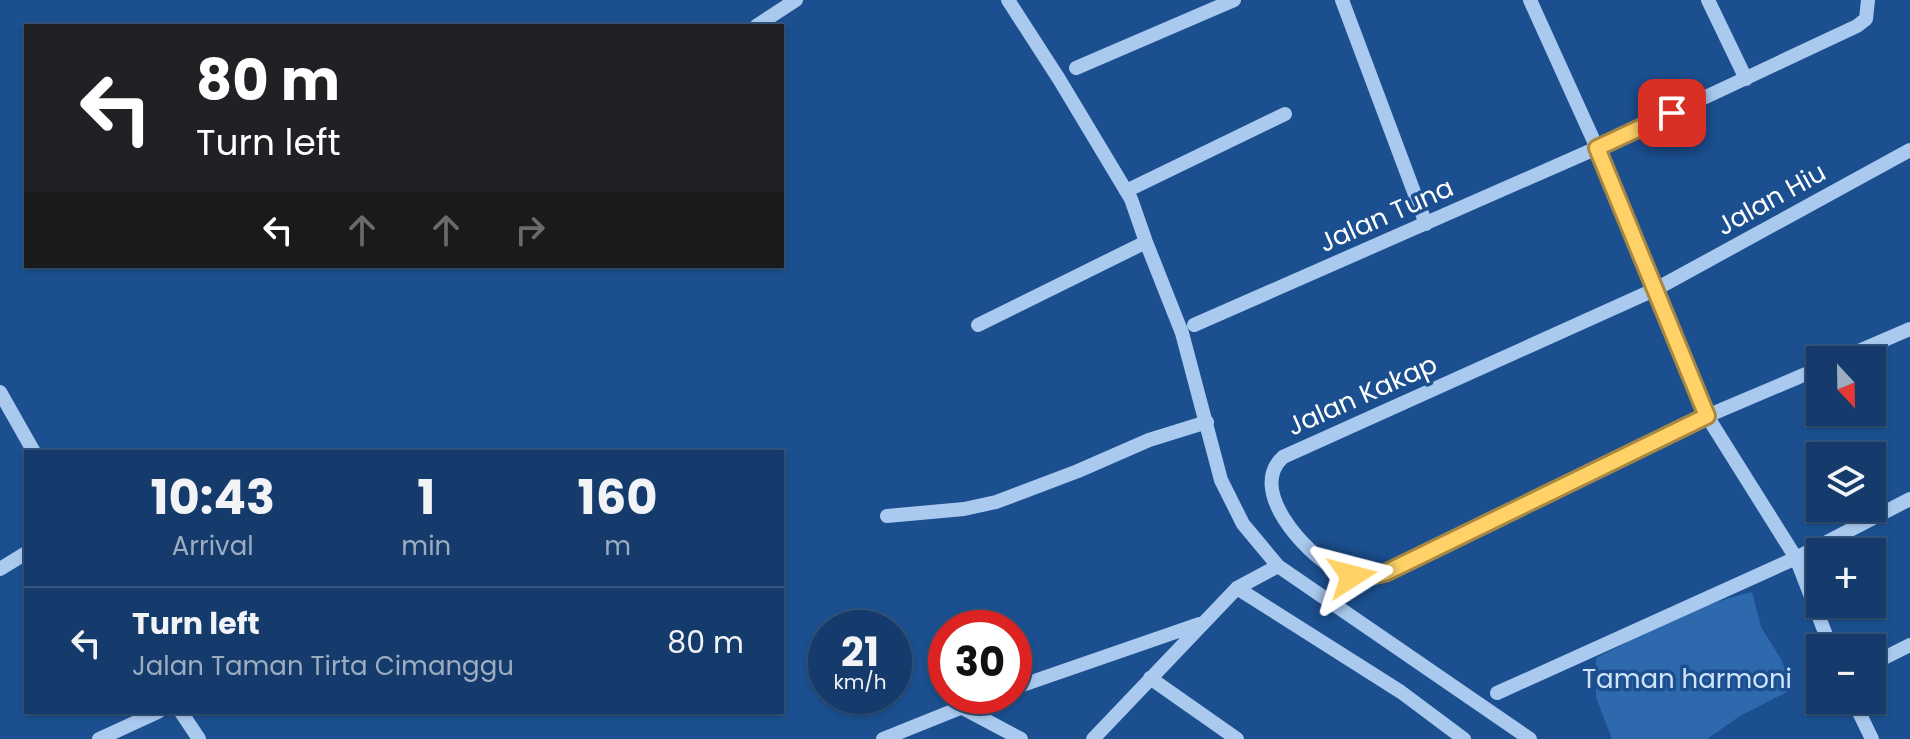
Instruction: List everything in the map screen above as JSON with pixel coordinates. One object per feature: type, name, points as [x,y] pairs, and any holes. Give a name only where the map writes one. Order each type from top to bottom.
[{"type":"street","points":[[759,24],[796,0]]},
{"type":"street","points":[[1008,0],[1126,191],[1182,333],[1221,480],[1243,524],[1278,566],[1530,739]]},
{"type":"street","points":[[1076,68],[1200,7],[1234,0]]},
{"type":"street","points":[[1342,0],[1426,224]]},
{"type":"street","points":[[1530,0],[1597,148],[1707,416],[1796,558],[1826,634]]},
{"type":"street","points":[[1708,0],[1746,79]]},
{"type":"street","name":"Jalan Tuna","points":[[1194,325],[1597,148],[1857,26],[1866,19],[1868,0]]},
{"type":"street","points":[[1126,191],[1285,114]]},
{"type":"street","name":"Jalan Hiu","points":[[1656,289],[1910,150]]},
{"type":"street","points":[[978,325],[1146,242]]},
{"type":"street","name":"Jalan Kakap","points":[[1656,289],[1283,457],[1275,465],[1271,487],[1297,537],[1336,570],[1352,576],[1385,573],[1707,416],[1806,374]]},
{"type":"street","points":[[1871,346],[1910,329]]},
{"type":"street","points":[[0,392],[33,450]]},
{"type":"street","points":[[887,516],[964,509],[996,502],[1067,476],[1149,440],[1207,422]]},
{"type":"street","points":[[1497,693],[1796,558],[1910,499]]},
{"type":"street","points":[[0,569],[24,554]]},
{"type":"street","points":[[1093,739],[1237,588],[1278,566]]},
{"type":"street","points":[[1237,588],[1401,692],[1464,739]]},
{"type":"street","points":[[1032,682],[1203,622]]},
{"type":"street","points":[[1886,657],[1910,645]]},
{"type":"street","points":[[1150,678],[1237,739]]},
{"type":"street","points":[[99,739],[154,714]]},
{"type":"street","points":[[182,714],[199,739]]},
{"type":"street","points":[[883,739],[941,714]]},
{"type":"street","points":[[974,714],[1021,739]]},
{"type":"street","points":[[1860,714],[1872,739]]},
{"type":"green space","name":"Taman harmoni","points":[[1752,592],[1761,627],[1781,659],[1793,689],[1740,716],[1707,739],[1612,739],[1596,697],[1596,658],[1692,612]]},
{"type":"route","points":[[1352,576],[1385,573],[1707,416],[1597,148],[1672,113]]}]
